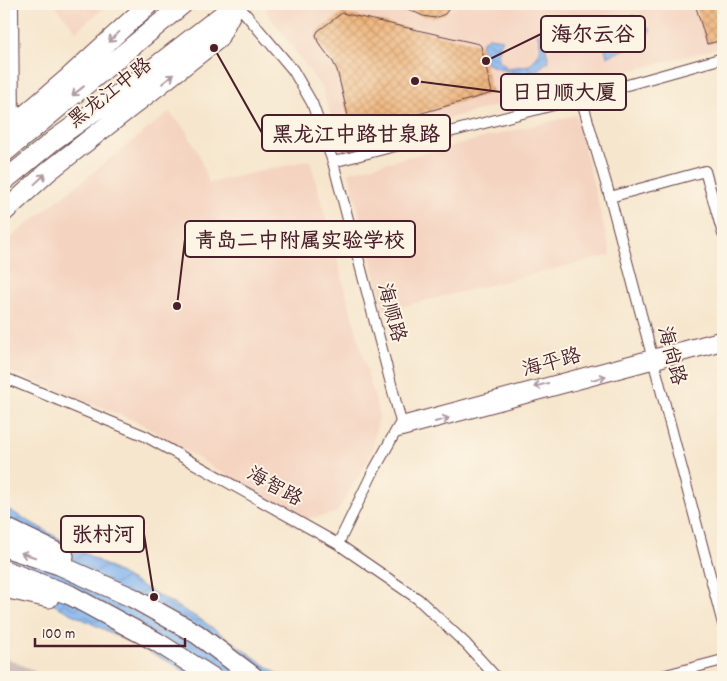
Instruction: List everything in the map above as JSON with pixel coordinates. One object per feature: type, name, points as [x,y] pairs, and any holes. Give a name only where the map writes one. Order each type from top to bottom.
[{"type":"highway","points":[[8,130],[103,48],[149,4]]},
{"type":"highway","name":"黑龙江中路","points":[[4,153],[183,4]]},
{"type":"highway","name":"黑龙江中路","points":[[4,181],[54,140],[138,80],[237,4]]},
{"type":"highway","name":"黑龙江中路","points":[[4,212],[49,170],[218,39],[237,4]]},
{"type":"highway","points":[[4,527],[93,569],[133,598]]},
{"type":"highway","points":[[4,547],[59,565],[133,598],[197,634],[262,677]]},
{"type":"highway","points":[[4,570],[70,596],[158,642],[212,677]]},
{"type":"highway","points":[[4,588],[71,604],[124,624]]},
{"type":"highway","points":[[197,634],[254,677]]},
{"type":"street","points":[[8,130],[11,4]]},
{"type":"street","name":"海顺路","points":[[237,4],[293,70],[312,103],[333,162],[401,422]]},
{"type":"street","points":[[333,162],[581,98],[723,58]]},
{"type":"street","name":"海尚路","points":[[581,98],[610,197],[723,624]]},
{"type":"street","points":[[610,197],[705,171],[723,234]]},
{"type":"street","name":"海平路","points":[[395,433],[653,359],[723,336]]},
{"type":"street","name":"海平路","points":[[401,422],[653,359],[723,345]]},
{"type":"street","name":"海智路","points":[[4,380],[10,380],[145,436],[338,544],[418,599],[466,644],[496,677]]},
{"type":"street","points":[[338,544],[373,472],[401,422]]},
{"type":"street","points":[[658,677],[723,660]]},
{"type":"shaded area","points":[[54,4],[109,4],[76,31]]},
{"type":"shaded area","points":[[272,4],[723,4],[723,47],[341,146],[322,88],[265,10]]},
{"type":"shaded area","points":[[169,112],[185,129],[199,155],[209,183],[310,160],[379,414],[371,456],[336,513],[302,520],[138,422],[4,369],[4,243]]},
{"type":"shaded area","points":[[576,115],[611,255],[384,311],[349,172]]},
{"type":"shaded area","points":[[4,657],[47,677],[4,677]]},
{"type":"water","points":[[633,15],[651,30],[642,42],[607,57],[598,20],[614,22]]},
{"type":"water","points":[[542,33],[549,61],[535,71],[521,74],[487,64],[481,43],[488,37],[503,39],[499,47],[498,58],[507,68],[530,65],[540,51],[537,34]]},
{"type":"water","points":[[4,507],[203,621],[282,677],[190,677],[177,666],[4,580]]},
{"type":"building","points":[[397,4],[452,4],[445,14],[435,18],[423,16]]},
{"type":"building","points":[[695,4],[723,4],[723,40],[707,44]]},
{"type":"building","points":[[342,13],[479,44],[492,93],[352,133],[337,70],[318,42],[316,35],[318,31]]},
{"type":"place","name":"黑龙江中路甘泉路","points":[[214,48]]},
{"type":"place","name":"海尔云谷","points":[[486,61]]},
{"type":"place","name":"日日顺大厦","points":[[415,81]]},
{"type":"place","name":"青岛二中附属实验学校","points":[[177,306]]},
{"type":"place","name":"张村河","points":[[154,597]]}]
